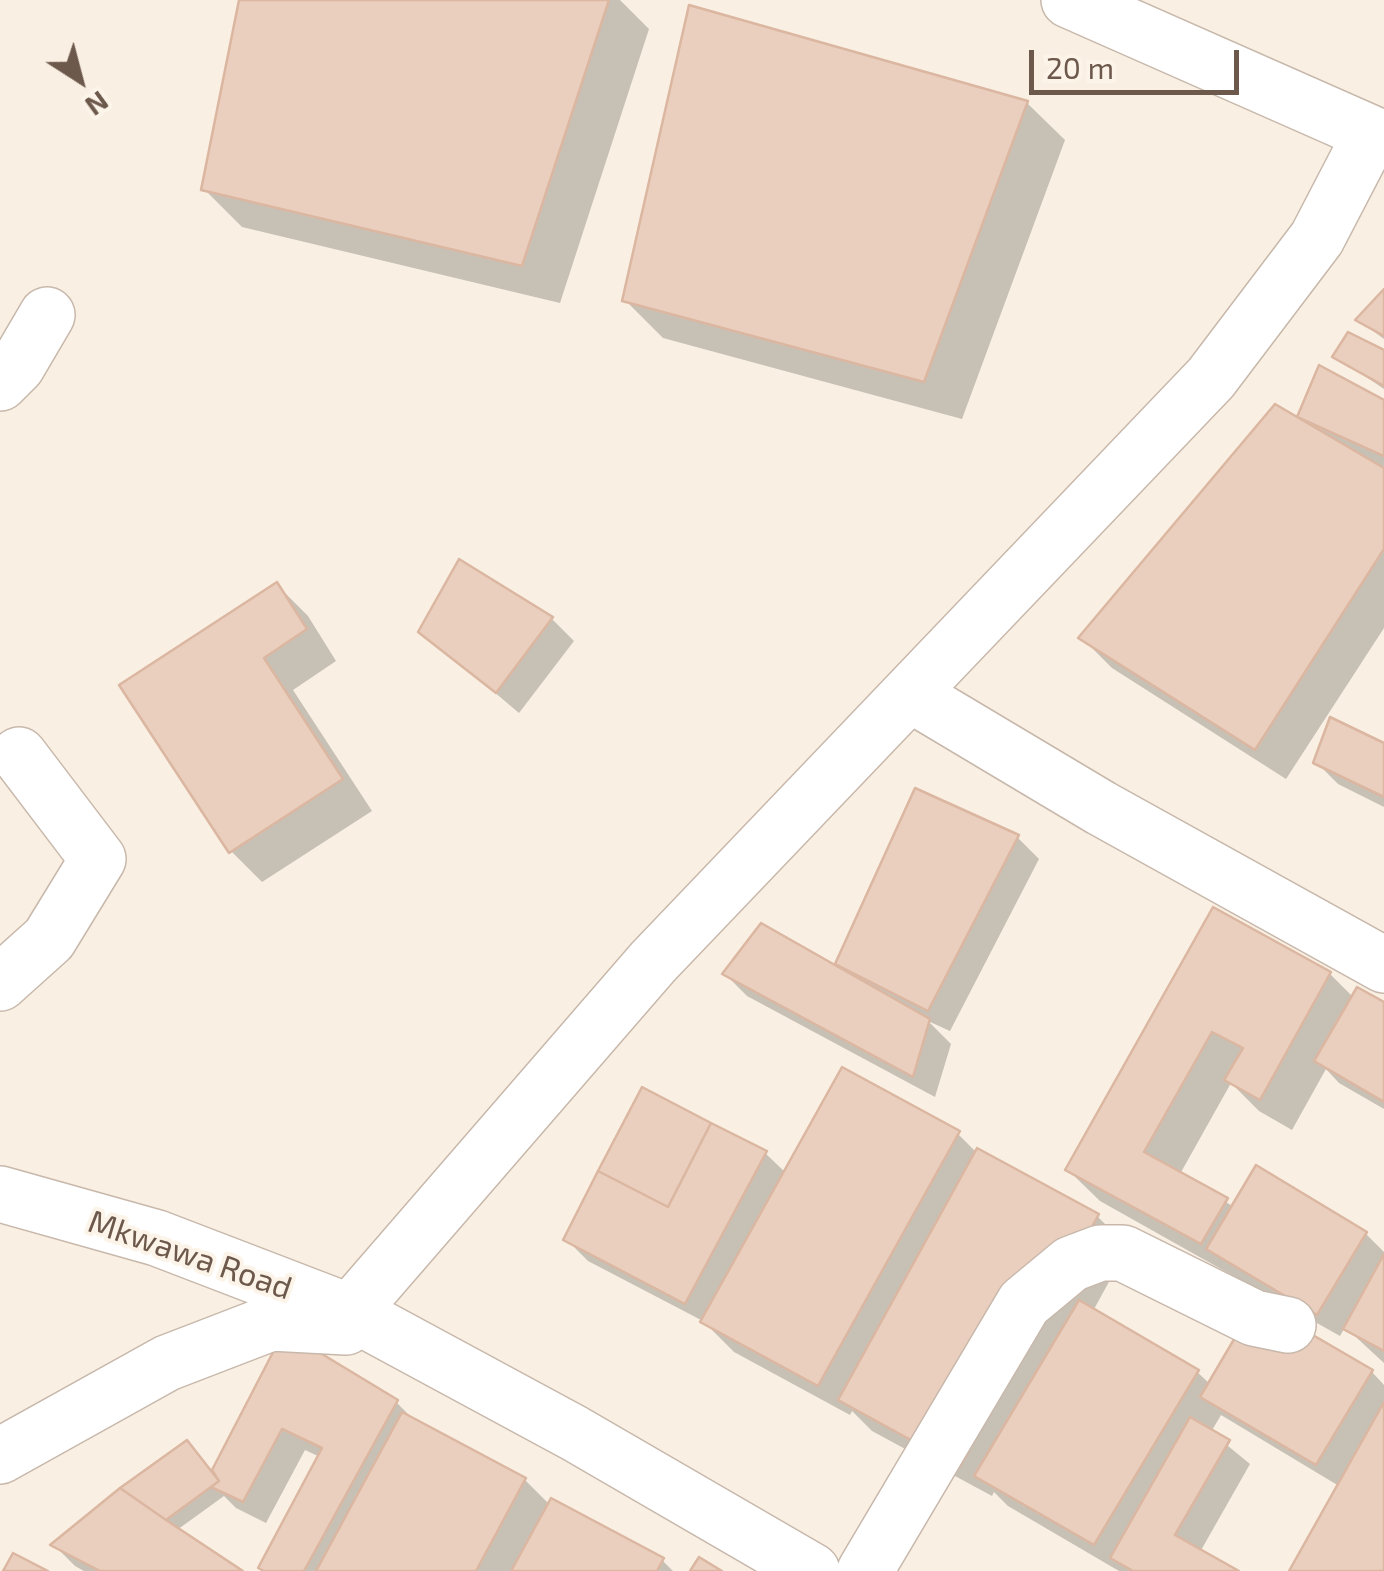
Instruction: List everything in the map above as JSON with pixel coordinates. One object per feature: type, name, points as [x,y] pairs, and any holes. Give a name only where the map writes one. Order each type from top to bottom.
[{"type":"street","points":[[0,1456],[167,1363],[272,1323],[363,1320],[653,962],[1211,378],[1317,238],[1378,136],[1069,0]]},
{"type":"street","points":[[0,383],[17,366],[48,315]]},
{"type":"street","points":[[910,694],[1101,808],[1384,965]]},
{"type":"street","points":[[0,982],[50,938],[98,859],[19,754]]},
{"type":"street","name":"Mkwawa Road","points":[[0,1194],[158,1238],[363,1320],[574,1433],[812,1571]]},
{"type":"street","points":[[865,1571],[1024,1302],[1070,1264],[1100,1253],[1123,1254],[1254,1318],[1288,1325]]},
{"type":"building","points":[[239,0],[609,0],[522,266],[201,190]]},
{"type":"building","points":[[689,5],[1028,101],[924,382],[622,301]]},
{"type":"building","points":[[1384,289],[1384,336],[1355,320]]},
{"type":"building","points":[[1348,332],[1384,350],[1384,386],[1332,357]]},
{"type":"building","points":[[1319,365],[1384,400],[1384,456],[1297,417]]},
{"type":"building","points":[[1275,404],[1384,468],[1384,549],[1255,750],[1078,638]]},
{"type":"building","points":[[459,559],[553,617],[496,693],[418,632]]},
{"type":"building","points":[[277,582],[307,629],[264,658],[343,779],[229,853],[119,685]]},
{"type":"building","points":[[1330,717],[1384,743],[1384,797],[1313,763]]},
{"type":"building","points":[[915,788],[1019,835],[928,1011],[835,964]]},
{"type":"building","points":[[1213,907],[1331,972],[1260,1100],[1224,1080],[1243,1048],[1212,1032],[1144,1152],[1228,1198],[1201,1244],[1065,1170]]},
{"type":"building","points":[[761,923],[930,1019],[913,1077],[722,974]]},
{"type":"building","points":[[1357,987],[1384,1002],[1384,1102],[1314,1061]]},
{"type":"building","points":[[842,1067],[960,1131],[818,1386],[700,1322]]},
{"type":"building","points":[[642,1087],[711,1123],[668,1207],[598,1171]]},
{"type":"building","points":[[711,1123],[767,1151],[685,1304],[563,1240],[598,1171],[668,1207]]},
{"type":"building","points":[[977,1148],[1099,1214],[960,1467],[838,1400]]},
{"type":"building","points":[[1256,1165],[1367,1232],[1317,1315],[1206,1249]]},
{"type":"building","points":[[1384,1254],[1384,1351],[1343,1329]]},
{"type":"building","points":[[1079,1300],[1199,1370],[1094,1545],[974,1476]]},
{"type":"building","points":[[1256,1302],[1373,1370],[1316,1465],[1200,1397]]},
{"type":"building","points":[[284,1331],[398,1400],[304,1571],[264,1571],[258,1568],[322,1448],[282,1429],[243,1502],[211,1487],[219,1481],[212,1470]]},
{"type":"building","points":[[1384,1402],[1384,1571],[1289,1571]]},
{"type":"building","points":[[402,1412],[526,1478],[476,1571],[316,1571]]},
{"type":"building","points":[[1190,1417],[1230,1440],[1175,1535],[1239,1571],[1133,1571],[1110,1558]]},
{"type":"building","points":[[187,1440],[219,1481],[166,1520],[120,1488]]},
{"type":"building","points":[[120,1488],[243,1571],[100,1571],[50,1545]]},
{"type":"building","points":[[551,1498],[664,1558],[657,1571],[511,1571]]},
{"type":"building","points":[[13,1553],[48,1571],[3,1571]]},
{"type":"building","points":[[699,1557],[722,1571],[690,1571]]}]
